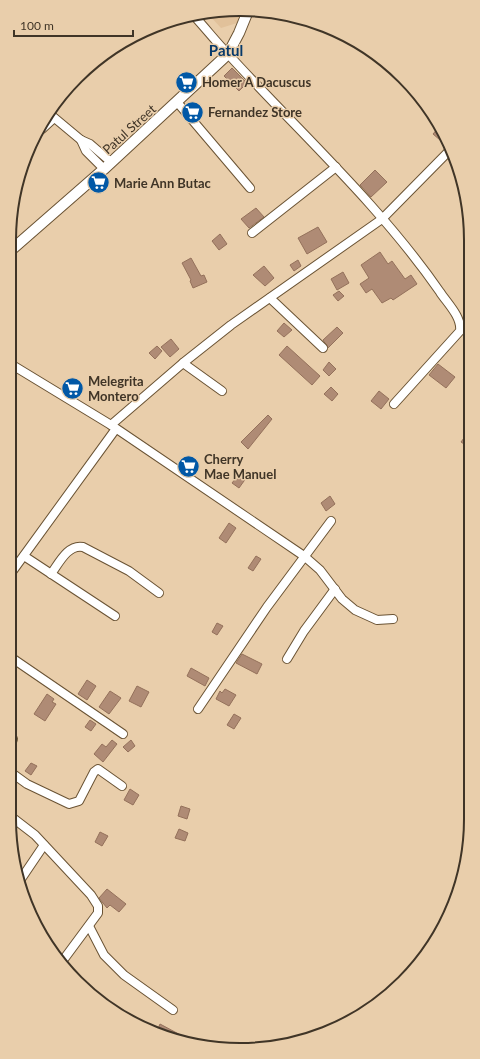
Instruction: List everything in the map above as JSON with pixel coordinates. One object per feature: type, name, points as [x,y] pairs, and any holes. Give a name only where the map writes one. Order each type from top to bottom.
[{"type":"main road","name":"Patul Street","points":[[16,246],[104,169],[228,54],[246,16]]},
{"type":"street","points":[[198,20],[228,54],[336,166],[382,218],[420,264],[456,315],[461,327],[460,331],[394,404]]},
{"type":"street","points":[[177,102],[250,188]]},
{"type":"street","points":[[53,117],[81,140],[90,144],[111,162]]},
{"type":"street","points":[[81,140],[86,151],[104,169]]},
{"type":"street","points":[[16,567],[113,428],[183,364],[231,325],[382,218],[447,153]]},
{"type":"street","points":[[252,233],[336,166]]},
{"type":"street","points":[[270,298],[323,348]]},
{"type":"street","points":[[183,364],[222,391]]},
{"type":"street","points":[[16,367],[113,428],[304,556],[320,570],[342,599],[355,610],[377,620],[393,619]]},
{"type":"street","points":[[198,709],[304,556],[331,521]]},
{"type":"street","points":[[51,574],[72,548],[77,546],[83,547],[129,571],[159,593]]},
{"type":"street","points":[[24,556],[115,616]]},
{"type":"street","points":[[287,659],[304,631],[335,589]]},
{"type":"street","points":[[16,661],[123,734]]},
{"type":"street","points":[[16,775],[27,784],[69,804],[79,801],[94,772],[98,769],[122,786]]},
{"type":"street","points":[[16,820],[25,826],[44,845],[97,903],[98,913],[65,958]]},
{"type":"street","points":[[24,876],[44,845]]},
{"type":"street","points":[[89,926],[104,955],[124,975],[173,1010]]},
{"type":"shaded area","points":[[239,16],[237,23],[221,28],[212,18]]},
{"type":"building","points":[[232,68],[247,83],[239,91],[224,76]]},
{"type":"building","points":[[436,131],[441,141],[433,134]]},
{"type":"building","points":[[375,170],[387,182],[371,197],[360,185]]},
{"type":"building","points":[[256,208],[264,217],[249,228],[241,219]]},
{"type":"building","points":[[318,227],[327,242],[307,254],[298,238]]},
{"type":"building","points":[[220,234],[227,244],[219,250],[212,241]]},
{"type":"building","points":[[380,252],[388,264],[392,261],[405,279],[411,275],[417,284],[393,300],[391,298],[382,303],[372,289],[366,293],[360,284],[369,278],[361,265]]},
{"type":"building","points":[[191,258],[201,276],[204,275],[207,282],[193,288],[190,281],[191,280],[182,263]]},
{"type":"building","points":[[298,260],[301,266],[294,271],[290,265]]},
{"type":"building","points":[[264,266],[274,278],[265,286],[253,275]]},
{"type":"building","points":[[343,272],[349,283],[337,290],[331,279]]},
{"type":"building","points":[[339,291],[344,296],[338,301],[333,295]]},
{"type":"building","points":[[284,323],[292,330],[284,337],[277,331]]},
{"type":"building","points":[[337,327],[343,333],[328,348],[323,340]]},
{"type":"building","points":[[171,339],[179,349],[170,357],[161,347]]},
{"type":"building","points":[[157,346],[162,351],[155,359],[149,353]]},
{"type":"building","points":[[287,346],[320,376],[312,385],[279,355]]},
{"type":"building","points":[[329,362],[336,369],[329,376],[323,370]]},
{"type":"building","points":[[438,364],[455,377],[446,388],[429,375]]},
{"type":"building","points":[[331,387],[338,394],[332,401],[324,394]]},
{"type":"building","points":[[379,391],[389,399],[381,409],[371,401]]},
{"type":"building","points":[[268,415],[272,419],[248,449],[241,442]]},
{"type":"building","points":[[243,469],[249,474],[239,488],[232,483]]},
{"type":"building","points":[[330,496],[335,504],[326,511],[321,503]]},
{"type":"building","points":[[229,523],[236,528],[226,543],[219,538]]},
{"type":"building","points":[[256,556],[261,559],[253,571],[248,568]]},
{"type":"building","points":[[217,623],[223,626],[217,635],[212,632]]},
{"type":"building","points":[[242,654],[262,664],[257,674],[236,663]]},
{"type":"building","points":[[191,668],[209,678],[205,686],[187,676]]},
{"type":"building","points":[[87,680],[96,686],[87,700],[78,694]]},
{"type":"building","points":[[137,686],[149,692],[141,707],[129,701]]},
{"type":"building","points":[[225,689],[236,695],[229,706],[216,699],[220,691],[222,693]]},
{"type":"building","points":[[110,691],[121,698],[109,714],[99,707]]},
{"type":"building","points":[[47,694],[54,699],[52,702],[56,704],[45,721],[34,714]]},
{"type":"building","points":[[234,714],[241,718],[234,729],[227,725]]},
{"type":"building","points":[[90,720],[96,724],[91,731],[85,727]]},
{"type":"building","points":[[112,740],[117,744],[103,762],[94,754],[102,744],[106,747]]},
{"type":"building","points":[[131,740],[135,746],[128,752],[123,747]]},
{"type":"building","points":[[31,763],[37,766],[31,775],[25,771]]},
{"type":"building","points":[[130,789],[139,795],[133,805],[124,800]]},
{"type":"building","points":[[181,806],[190,809],[187,819],[178,816]]},
{"type":"building","points":[[179,829],[188,833],[185,841],[175,838]]},
{"type":"building","points":[[100,832],[108,836],[102,846],[95,842]]},
{"type":"building","points":[[107,889],[126,904],[119,912],[110,905],[107,908],[99,898]]},
{"type":"building","points":[[160,1024],[179,1034],[168,1031],[158,1028]]},
{"type":"place","name":"Homer A Dacuscus","points":[[187,82]]},
{"type":"place","name":"Fernandez Store","points":[[192,112]]},
{"type":"place","name":"Marie Ann Butac","points":[[99,183]]},
{"type":"place","name":"Melegrita Montero","points":[[72,388]]},
{"type":"place","name":"Cherry Mae Manuel","points":[[188,466]]},
{"type":"district","name":"Patul","points":[[226,51]]}]
